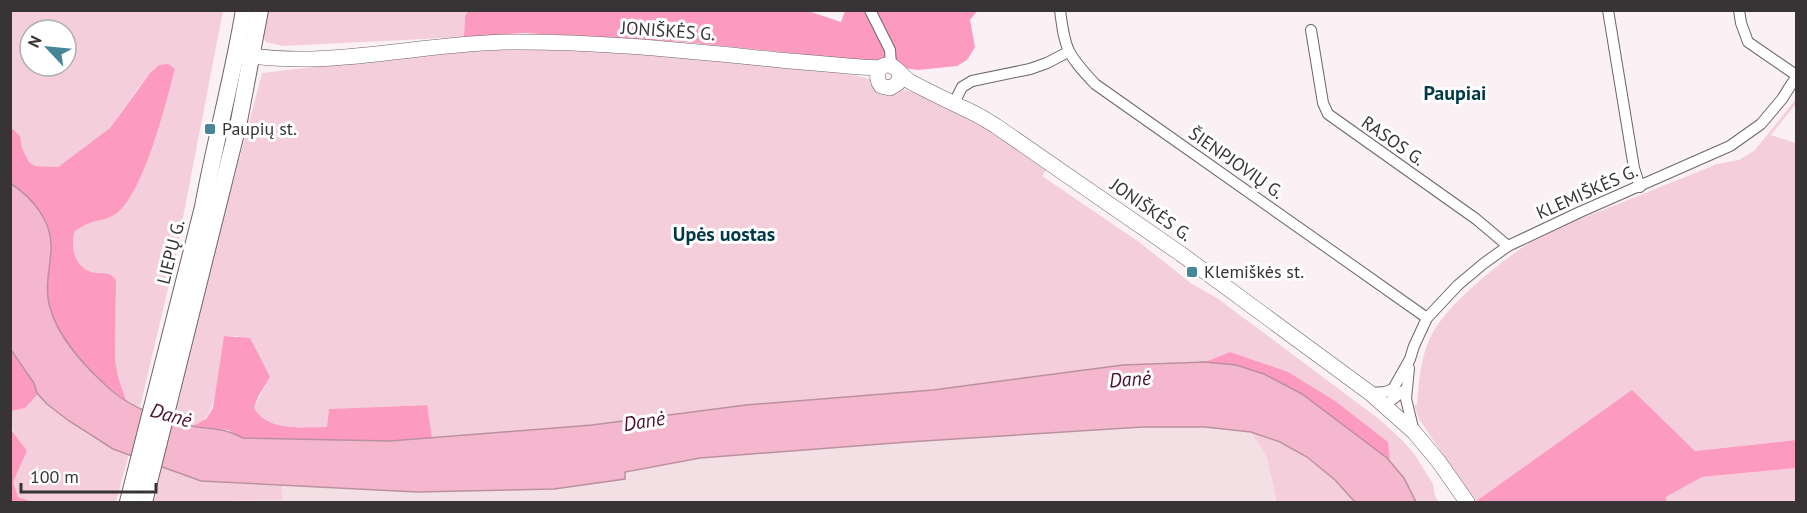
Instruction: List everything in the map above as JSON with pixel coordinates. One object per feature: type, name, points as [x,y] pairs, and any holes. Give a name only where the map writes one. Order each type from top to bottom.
[{"type":"main road","name":"LIEPŲ G.","points":[[244,10],[245,54]]},
{"type":"main road","name":"LIEPŲ G.","points":[[137,496],[164,387],[210,165],[260,10]]},
{"type":"main road","name":"JONIŠKĖS G.","points":[[245,54],[313,58],[471,44],[526,42],[793,61],[888,75],[954,103],[996,126],[1181,254],[1370,393],[1414,432],[1439,462],[1467,502]]},
{"type":"street","points":[[870,10],[890,51],[888,75]]},
{"type":"street","name":"ŠIENPJOVIŲ G.","points":[[1059,10],[1064,43],[1068,52],[1095,84],[1427,318]]},
{"type":"street","points":[[1608,10],[1634,168],[1640,187]]},
{"type":"street","points":[[1739,10],[1748,42],[1797,76]]},
{"type":"street","name":"RASOS G.","points":[[1311,30],[1323,103],[1328,114],[1476,219],[1509,246]]},
{"type":"street","points":[[954,103],[962,87],[972,81],[1030,69],[1068,52]]},
{"type":"street","name":"KLEMIŠKĖS G.","points":[[1385,405],[1410,359],[1427,318],[1458,285],[1483,264],[1509,246],[1580,212],[1707,158],[1746,136],[1761,124],[1797,76]]},
{"type":"street","name":"KLEMIŠKĖS G.","points":[[1410,359],[1406,399],[1414,432]]},
{"type":"street","points":[[1370,393],[1393,389]]},
{"type":"street","points":[[1385,405],[1406,389]]},
{"type":"shaded area","points":[[805,10],[841,22],[845,11],[977,11],[970,20],[975,47],[967,60],[957,66],[918,70],[800,54],[684,42],[523,33],[464,37],[465,16],[468,11]]},
{"type":"shaded area","points":[[11,11],[223,11],[175,259],[140,407],[126,400],[118,377],[115,359],[116,280],[111,275],[85,269],[77,260],[73,243],[75,231],[87,224],[115,215],[144,170],[175,69],[159,65],[138,88],[110,128],[58,167],[35,166],[29,162],[22,148],[20,136],[11,126]]},
{"type":"shaded area","points":[[267,11],[468,11],[465,16],[464,37],[283,46],[266,42],[263,37]]},
{"type":"shaded area","points":[[503,48],[698,58],[829,71],[859,76],[912,92],[954,109],[976,120],[1048,168],[1042,176],[1139,242],[1192,284],[1217,298],[1379,419],[1415,455],[1433,484],[1435,496],[1439,502],[1416,502],[1404,478],[1390,462],[1387,442],[1230,352],[1205,362],[1123,365],[933,390],[746,405],[592,425],[432,438],[426,405],[330,409],[328,427],[287,427],[268,421],[254,408],[270,377],[237,336],[225,336],[217,388],[208,414],[201,422],[192,426],[173,422],[181,392],[177,391],[216,226],[233,183],[262,73],[423,54]]},
{"type":"shaded area","points":[[168,64],[175,69],[153,146],[136,186],[127,202],[117,213],[75,231],[73,243],[77,260],[85,269],[111,275],[116,280],[115,359],[126,400],[102,382],[80,359],[54,320],[47,292],[51,251],[49,230],[34,203],[11,183],[10,126],[20,136],[22,148],[29,162],[35,166],[58,167],[110,128],[150,73],[159,65]]},
{"type":"shaded area","points":[[1796,99],[1795,105],[1771,135],[1796,143],[1796,440],[1695,451],[1632,391],[1475,502],[1419,419],[1414,405],[1417,405],[1420,371],[1430,338],[1449,310],[1480,280],[1543,234],[1563,224],[1717,164],[1739,160],[1755,150]]},
{"type":"shaded area","points":[[224,336],[250,338],[270,377],[254,408],[268,421],[277,425],[327,427],[329,409],[427,405],[432,438],[390,441],[243,439],[228,430],[193,426],[206,419],[213,408]]},
{"type":"shaded area","points":[[10,350],[34,383],[38,394],[25,408],[11,413]]},
{"type":"shaded area","points":[[1230,352],[1288,372],[1335,401],[1388,442],[1390,462],[1302,394],[1264,374],[1236,365],[1205,362]]},
{"type":"shaded area","points":[[1632,390],[1695,451],[1796,440],[1796,468],[1702,477],[1666,497],[1666,502],[1475,502]]},
{"type":"shaded area","points":[[38,394],[80,429],[104,444],[129,454],[116,502],[33,502],[18,497],[13,482],[27,451],[12,427],[12,411],[25,408]]},
{"type":"shaded area","points":[[1143,427],[1205,427],[1251,432],[1266,455],[1277,502],[211,502],[283,500],[282,486],[417,492],[554,489],[624,479],[625,472],[700,458]]},
{"type":"shaded area","points":[[10,428],[27,451],[13,482],[18,497],[33,502],[11,502]]},
{"type":"shaded area","points":[[1251,432],[1283,445],[1309,460],[1332,478],[1355,502],[1277,502],[1266,455]]},
{"type":"shaded area","points":[[162,466],[201,481],[282,486],[283,500],[149,502],[151,493],[155,493]]},
{"type":"shaded area","points":[[1796,468],[1796,502],[1666,502],[1666,497],[1702,477]]},
{"type":"water","name":"Danė","points":[[10,183],[34,203],[45,220],[51,240],[48,297],[53,317],[74,352],[92,372],[120,397],[150,413],[191,426],[224,430],[243,438],[390,441],[592,425],[746,405],[933,390],[1123,365],[1205,362],[1236,365],[1264,374],[1302,394],[1387,458],[1404,478],[1416,502],[1355,502],[1335,480],[1307,457],[1280,442],[1251,432],[1205,427],[1143,427],[700,458],[625,472],[625,479],[554,489],[417,492],[201,481],[113,449],[69,421],[37,393],[34,383],[11,350]]},
{"type":"place","name":"Paupių st.","points":[[210,129]]},
{"type":"place","name":"Klemiškės st.","points":[[1192,272]]},
{"type":"district","name":"Paupiai","points":[[1455,93]]},
{"type":"district","name":"Upės uostas","points":[[724,234]]}]
